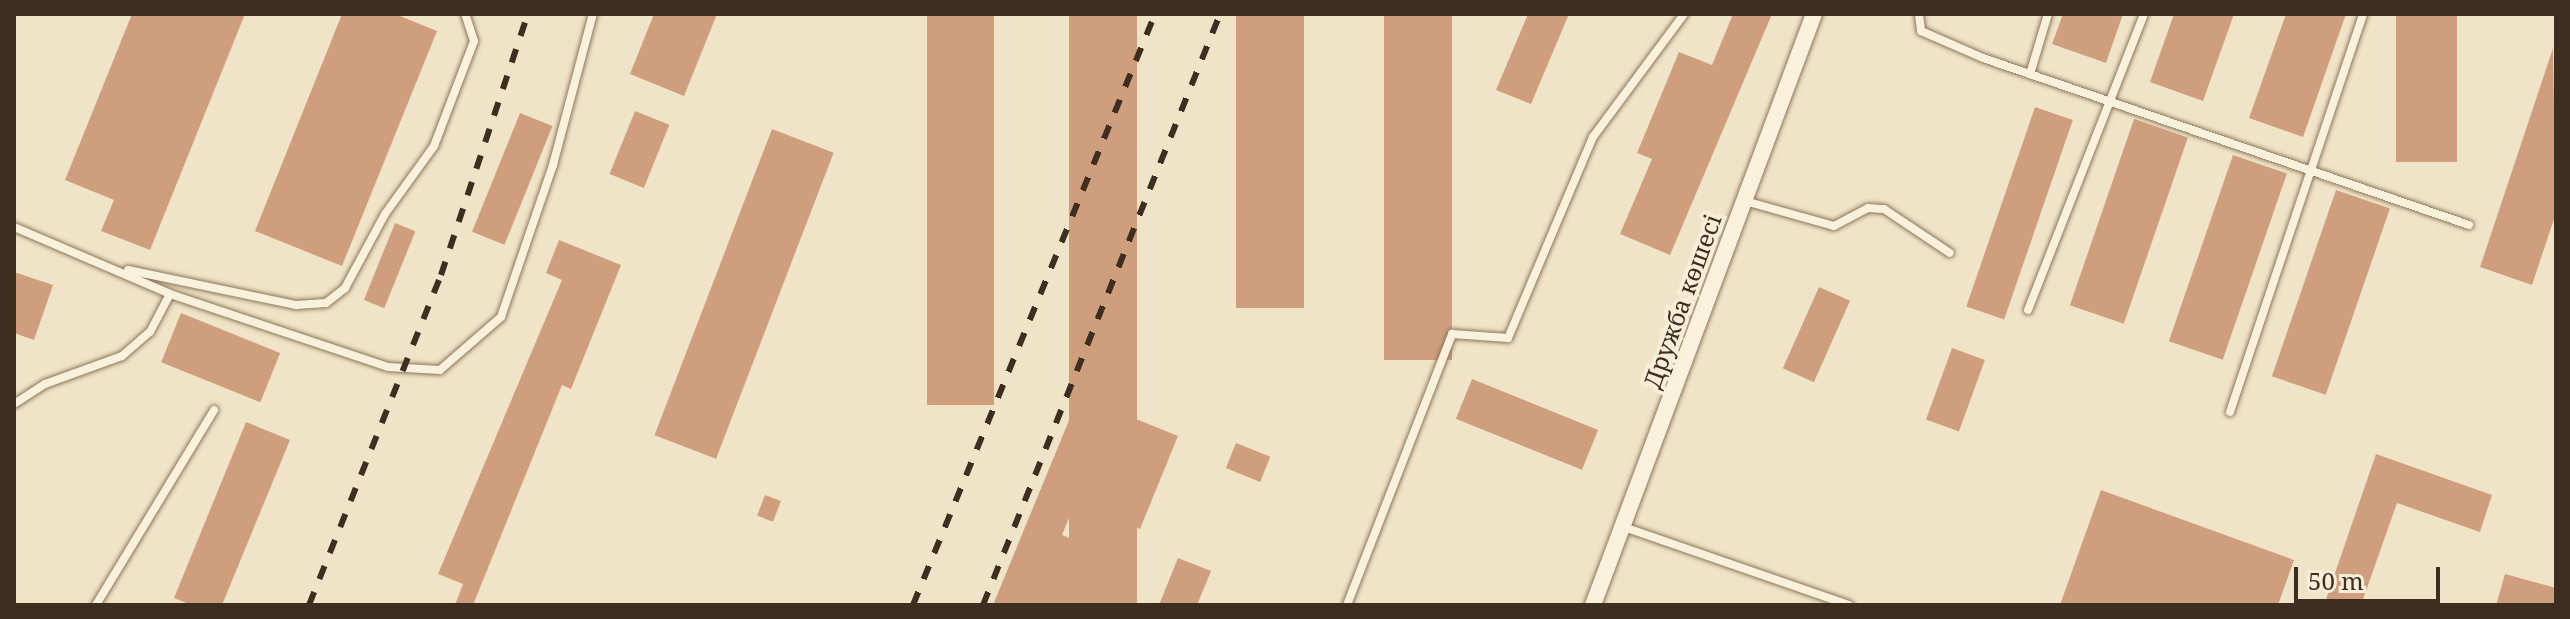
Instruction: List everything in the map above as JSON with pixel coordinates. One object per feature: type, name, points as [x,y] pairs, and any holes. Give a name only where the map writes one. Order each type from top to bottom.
[{"type":"street","name":"Дружба көшесі","points":[[1593,605],[1814,14]]},
{"type":"lane","points":[[116,268],[296,305],[326,303],[345,288],[385,214],[434,146],[474,41],[465,14]]},
{"type":"lane","points":[[14,227],[116,268],[170,294],[388,367],[440,370],[501,317],[553,165],[593,14]]},
{"type":"lane","points":[[1347,605],[1452,334],[1508,338],[1593,137],[1684,14]]},
{"type":"lane","points":[[1919,14],[1921,31],[2030,74],[2469,225]]},
{"type":"lane","points":[[2030,74],[2048,14]]},
{"type":"lane","points":[[2028,310],[2144,14]]},
{"type":"lane","points":[[2230,412],[2363,14]]},
{"type":"lane","points":[[1745,201],[1834,226],[1868,208],[1884,209],[1950,253]]},
{"type":"lane","points":[[14,404],[45,384],[122,356],[150,332],[170,294]]},
{"type":"lane","points":[[96,605],[214,410]]},
{"type":"lane","points":[[1624,527],[1849,605]]},
{"type":"building","points":[[132,14],[245,14],[150,250],[101,231],[114,200],[65,180]]},
{"type":"building","points":[[342,14],[395,14],[437,31],[342,266],[255,231]]},
{"type":"building","points":[[654,14],[717,14],[684,96],[630,74]]},
{"type":"building","points":[[927,14],[994,14],[994,405],[927,405]]},
{"type":"building","points":[[1069,14],[1137,14],[1137,605],[1069,605]]},
{"type":"building","points":[[1236,14],[1304,14],[1304,308],[1236,308]]},
{"type":"building","points":[[1384,14],[1452,14],[1452,360],[1384,360]]},
{"type":"building","points":[[1528,14],[1569,14],[1531,104],[1496,90]]},
{"type":"building","points":[[1733,14],[1772,14],[1670,255],[1620,234],[1652,159],[1637,153],[1679,52],[1712,65]]},
{"type":"building","points":[[2063,14],[2123,14],[2106,63],[2052,44]]},
{"type":"building","points":[[2174,14],[2234,14],[2203,101],[2150,82]]},
{"type":"building","points":[[2286,14],[2346,14],[2303,137],[2249,118]]},
{"type":"building","points":[[2396,14],[2457,14],[2457,162],[2396,162]]},
{"type":"building","points":[[2553,48],[2556,213],[2532,285],[2480,267]]},
{"type":"building","points":[[2035,107],[2073,120],[2004,320],[1966,307]]},
{"type":"building","points":[[635,111],[669,125],[644,188],[610,174]]},
{"type":"building","points":[[520,113],[552,126],[505,245],[472,232]]},
{"type":"building","points":[[2134,119],[2188,138],[2124,324],[2070,305]]},
{"type":"building","points":[[772,129],[834,153],[716,459],[654,435]]},
{"type":"building","points":[[2233,155],[2287,174],[2223,360],[2169,341]]},
{"type":"building","points":[[2336,190],[2390,209],[2326,395],[2272,376]]},
{"type":"building","points":[[395,223],[415,231],[384,308],[364,300]]},
{"type":"building","points":[[559,240],[621,265],[571,389],[562,385],[473,605],[455,605],[463,584],[438,574],[562,280],[546,273]]},
{"type":"building","points":[[14,272],[53,285],[34,340],[14,333]]},
{"type":"building","points":[[1819,287],[1850,301],[1814,382],[1783,368]]},
{"type":"building","points":[[181,313],[280,353],[260,402],[161,362]]},
{"type":"building","points":[[1952,348],[1985,360],[1959,431],[1926,419]]},
{"type":"building","points":[[1472,379],[1598,430],[1582,470],[1456,419]]},
{"type":"building","points":[[1079,396],[1178,436],[1140,529],[1075,503],[1062,535],[1126,561],[1109,605],[993,605]]},
{"type":"building","points":[[246,422],[290,440],[222,605],[191,605],[174,598]]},
{"type":"building","points":[[1236,443],[1270,457],[1260,482],[1226,468]]},
{"type":"building","points":[[2376,454],[2492,495],[2480,532],[2397,503],[2361,605],[2324,605]]},
{"type":"building","points":[[2101,490],[2294,560],[2278,605],[2060,605]]},
{"type":"building","points":[[765,495],[781,501],[773,522],[757,516]]},
{"type":"building","points":[[1178,558],[1211,571],[1197,605],[1159,605]]},
{"type":"building","points":[[2505,574],[2556,588],[2556,605],[2496,605]]},
{"type":"railway","points":[[309,605],[441,275],[528,14]]},
{"type":"railway","points":[[913,605],[1155,14]]},
{"type":"railway","points":[[983,605],[1220,14]]}]
